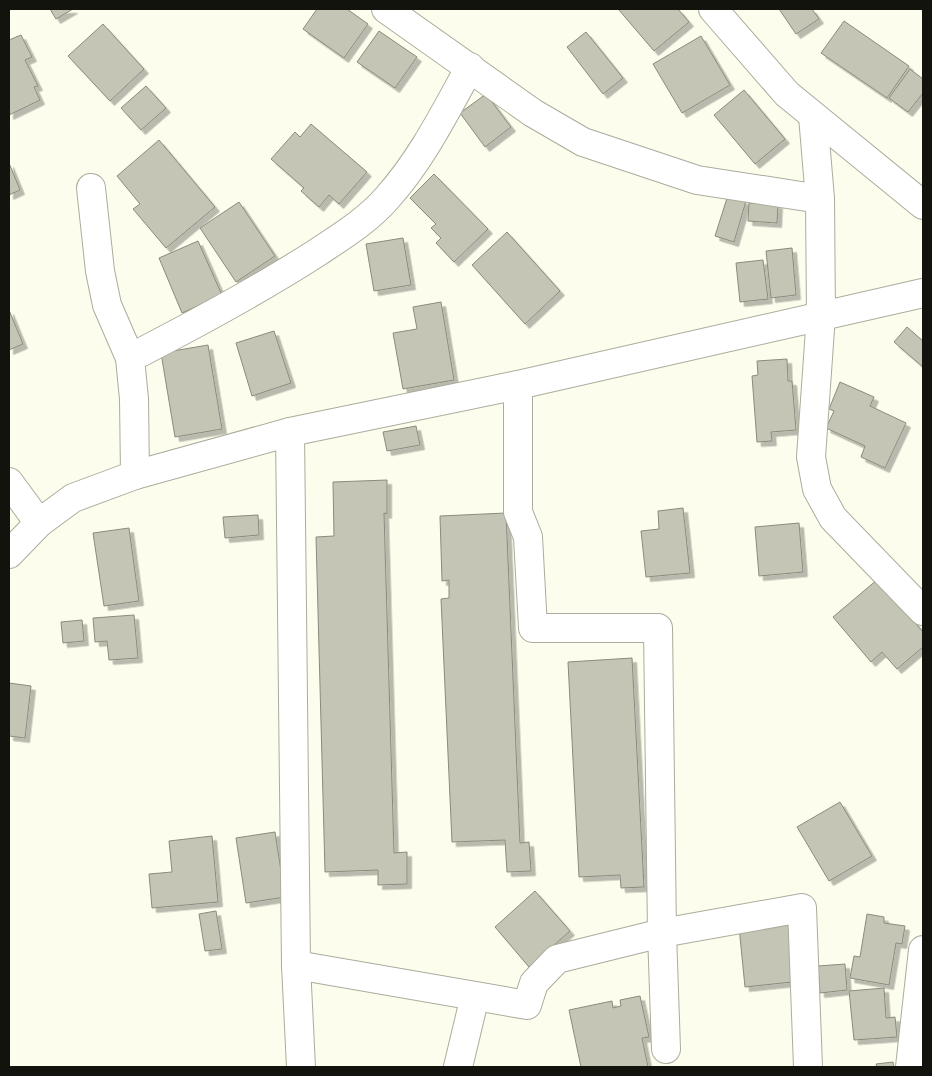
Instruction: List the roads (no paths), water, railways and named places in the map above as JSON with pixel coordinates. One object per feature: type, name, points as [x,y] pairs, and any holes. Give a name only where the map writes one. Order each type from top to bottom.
[{"type":"street","points":[[386,9],[533,113],[583,142],[697,180],[820,199]]},
{"type":"street","points":[[713,9],[787,94],[923,205]]},
{"type":"street","points":[[130,358],[206,318],[295,267],[353,229],[386,200],[419,159],[470,67]]},
{"type":"street","points":[[814,116],[820,199],[821,315],[810,457],[817,489],[833,518],[923,612]]},
{"type":"street","points":[[91,188],[100,270],[107,305],[130,358],[134,399],[135,476]]},
{"type":"street","points":[[9,554],[39,523],[73,498],[135,476],[290,432],[518,385],[923,293]]},
{"type":"street","points":[[518,385],[518,512],[528,537],[534,628],[658,628],[662,933],[666,1049]]},
{"type":"street","points":[[290,432],[296,965],[301,1067]]},
{"type":"street","points":[[9,482],[39,523]]},
{"type":"street","points":[[296,965],[526,1005],[534,983],[557,959],[662,933],[802,908],[808,1067]]},
{"type":"street","points":[[910,1067],[923,950]]},
{"type":"street","points":[[458,1067],[475,996]]}]
